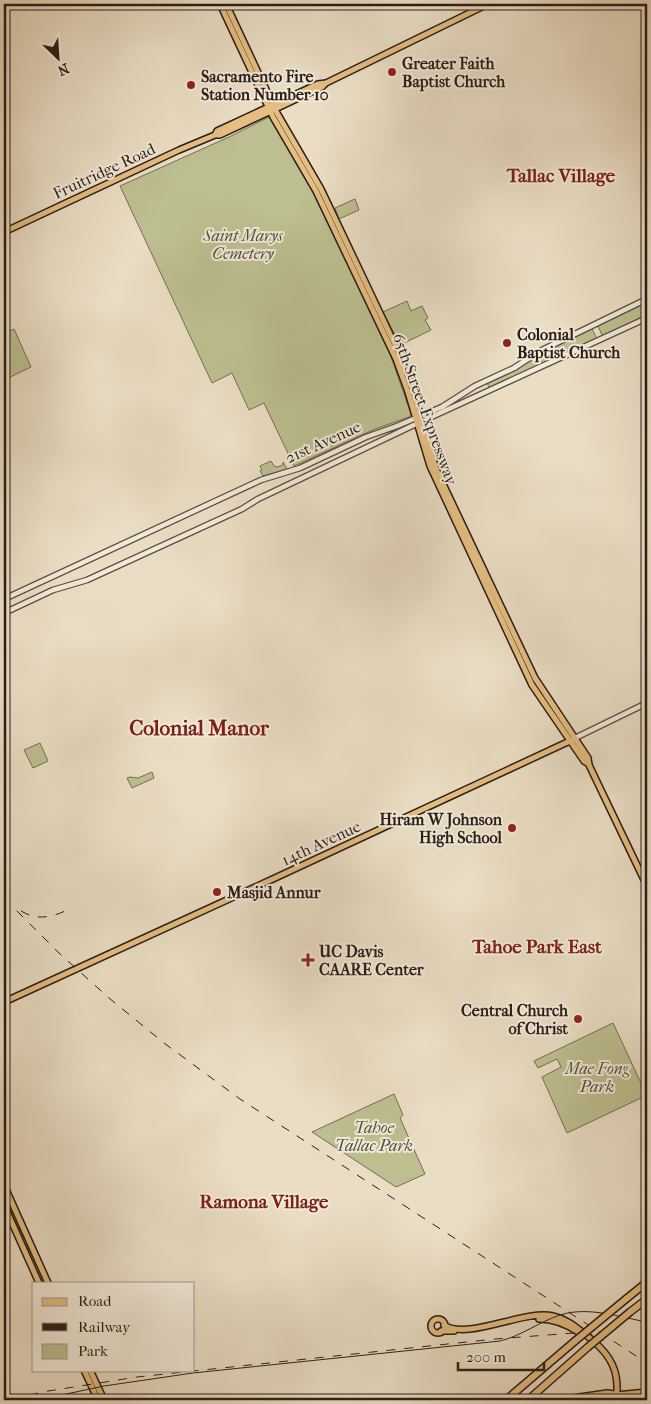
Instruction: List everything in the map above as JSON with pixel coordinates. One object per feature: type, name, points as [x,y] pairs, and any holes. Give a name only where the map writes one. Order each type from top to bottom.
[{"type":"highway","points":[[508,1399],[647,1283]]},
{"type":"highway","points":[[528,1400],[588,1347],[647,1300]]},
{"type":"main road","name":"65th Street Expressway","points":[[220,4],[272,109],[321,189],[398,351],[411,384],[430,466],[532,685],[588,758],[589,765],[647,886]]},
{"type":"main road","name":"65th Street Expressway","points":[[226,4],[272,109]]},
{"type":"main road","name":"Fruitridge Road","points":[[4,232],[215,135],[218,131],[322,87],[326,83],[488,4]]},
{"type":"main road","name":"14th Avenue","points":[[4,1002],[573,740]]},
{"type":"main road","points":[[4,1185],[48,1282]]},
{"type":"main road","points":[[4,1205],[39,1282]]},
{"type":"main road","points":[[546,1315],[568,1322],[597,1343],[609,1356],[616,1374],[616,1397],[613,1389],[612,1369],[605,1354],[594,1343],[565,1324],[549,1319],[530,1319],[472,1331],[437,1332],[433,1330],[432,1323],[438,1319],[442,1320],[444,1325],[454,1329],[475,1328],[546,1315]]},
{"type":"main road","points":[[441,1331],[444,1325]]},
{"type":"main road","points":[[85,1372],[98,1400]]},
{"type":"main road","points":[[91,1372],[104,1400]]},
{"type":"main road","points":[[587,1400],[647,1392]]},
{"type":"main road","points":[[559,1400],[607,1393],[616,1397]]},
{"type":"street","name":"21st Avenue","points":[[4,613],[53,590],[87,580],[242,509],[258,499],[418,420],[475,386],[514,368],[540,351],[647,299]]},
{"type":"street","name":"21st Avenue","points":[[4,599],[261,480],[300,468],[366,437],[418,420],[647,318]]},
{"type":"street","name":"14th Avenue","points":[[573,740],[647,703]]},
{"type":"green space","name":"Saint Marys Cemetery","points":[[269,117],[308,181],[390,354],[411,414],[409,417],[375,429],[294,466],[264,403],[249,410],[232,373],[212,383],[120,186]]},
{"type":"green space","points":[[355,199],[359,210],[339,219],[335,208]]},
{"type":"green space","points":[[647,300],[647,315],[603,337],[597,324]]},
{"type":"green space","points":[[407,301],[411,311],[422,306],[428,318],[425,320],[431,330],[400,345],[383,312]]},
{"type":"green space","points":[[591,327],[597,339],[489,388],[487,382],[540,352]]},
{"type":"green space","points":[[14,329],[31,367],[4,380],[4,334]]},
{"type":"green space","points":[[271,461],[277,467],[283,465],[283,462],[287,469],[263,476],[260,466]]},
{"type":"green space","points":[[40,743],[48,761],[33,768],[24,750]]},
{"type":"green space","points":[[152,772],[154,778],[132,788],[127,778],[138,778]]},
{"type":"green space","name":"Mae Fong Park","points":[[613,1023],[647,1096],[567,1133],[542,1077],[561,1067],[557,1059],[538,1068],[534,1061]]},
{"type":"green space","name":"Tahoe Tallac Park","points":[[394,1094],[403,1115],[400,1118],[425,1174],[396,1187],[312,1132]]},
{"type":"tram line","points":[[38,1400],[104,1386],[193,1373],[500,1341],[552,1318],[571,1313],[604,1313],[647,1322]]},
{"type":"railway","points":[[4,898],[59,953],[109,998],[164,1043],[240,1099],[647,1363]]},
{"type":"railway","points":[[21,911],[38,917],[54,915],[65,911]]},
{"type":"railway","points":[[195,1371],[495,1339],[574,1333],[594,1335],[604,1340]]},
{"type":"railway","points":[[12,1400],[42,1392],[137,1377],[184,1372]]},
{"type":"place","name":"Greater Faith Baptist Church","points":[[392,72]]},
{"type":"place","name":"Sacramento Fire Station Number 10","points":[[191,85]]},
{"type":"place","name":"Colonial Baptist Church","points":[[507,343]]},
{"type":"place","name":"Hiram W Johnson High School","points":[[512,828]]},
{"type":"place","name":"Masjid Annur","points":[[217,892]]},
{"type":"place","name":"UC Davis CAARE Center","points":[[308,960]]},
{"type":"place","name":"Central Church of Christ","points":[[578,1019]]},
{"type":"district","name":"Tallac Village","points":[[561,176]]},
{"type":"district","name":"Colonial Manor","points":[[199,728]]},
{"type":"district","name":"Tahoe Park East","points":[[537,947]]},
{"type":"district","name":"Ramona Village","points":[[264,1202]]}]
